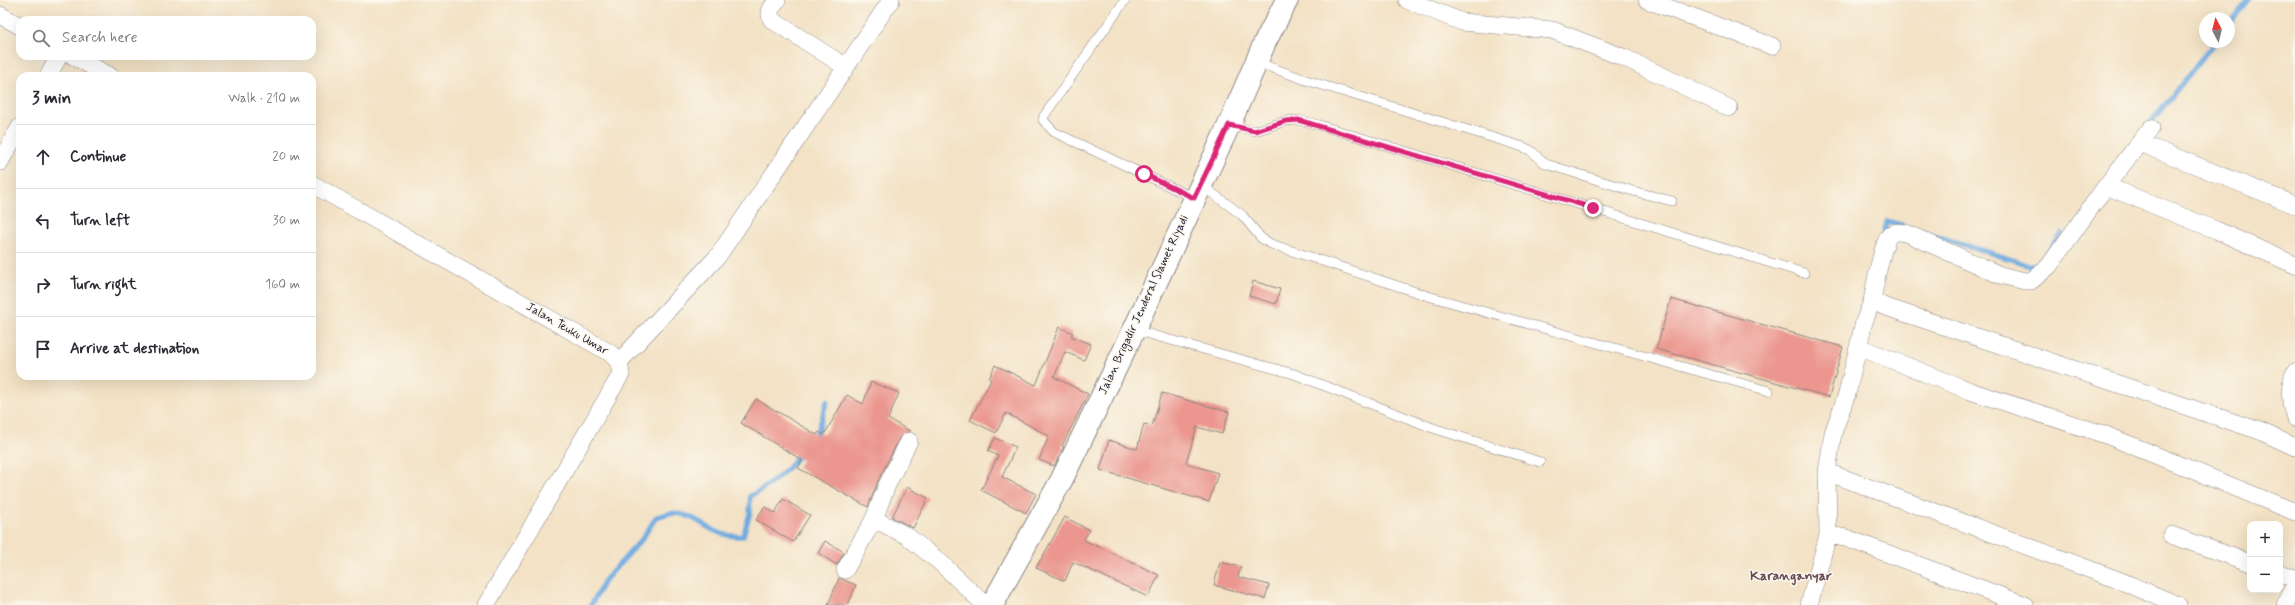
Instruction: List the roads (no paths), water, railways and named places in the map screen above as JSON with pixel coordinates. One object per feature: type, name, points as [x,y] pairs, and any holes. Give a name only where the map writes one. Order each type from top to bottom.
[{"type":"main road","name":"Jalan Brigadir Jenderal Slamet Riyadi","points":[[992,605],[1062,479],[1134,330],[1229,125],[1256,62],[1287,0]]},
{"type":"street","points":[[777,0],[770,10],[769,16],[772,20],[846,67]]},
{"type":"street","points":[[619,362],[718,256],[891,0]]},
{"type":"street","points":[[1407,0],[1462,22],[1552,30],[1625,58],[1729,108]]},
{"type":"street","points":[[1647,0],[1772,46]]},
{"type":"street","points":[[0,14],[16,24]]},
{"type":"street","points":[[50,72],[57,60]]},
{"type":"street","points":[[80,60],[103,72]]},
{"type":"street","points":[[1814,603],[1828,534],[1827,472],[1833,433],[1847,394],[1872,301],[1884,244],[1890,234],[1896,232],[1906,233],[2000,275],[2025,282],[2036,279],[2049,266],[2106,186],[2150,128]]},
{"type":"street","points":[[0,162],[16,134]]},
{"type":"street","points":[[2140,143],[2295,205]]},
{"type":"street","name":"Jalan Teuku Umar","points":[[316,186],[610,353],[619,362],[621,374],[486,605]]},
{"type":"street","points":[[2106,186],[2216,230],[2295,265]]},
{"type":"street","points":[[1872,301],[2260,431],[2295,447]]},
{"type":"street","points":[[1859,347],[1970,391],[2106,435],[2295,512]]},
{"type":"street","points":[[2295,372],[2291,389],[2292,409],[2295,418]]},
{"type":"street","points":[[845,570],[874,519],[887,486],[909,441]]},
{"type":"street","points":[[1827,472],[2121,581],[2178,605]]},
{"type":"street","points":[[874,519],[907,536],[941,563],[985,605]]},
{"type":"street","points":[[1828,534],[1853,541],[2025,605]]},
{"type":"street","points":[[2171,535],[2247,562]]},
{"type":"street","points":[[2283,574],[2295,578]]},
{"type":"street","points":[[2285,605],[2295,587]]},
{"type":"lane","points":[[1125,0],[1043,120],[1054,132],[1197,192],[1242,215],[1261,238],[1271,244],[1428,296],[1769,391]]},
{"type":"lane","points":[[1256,62],[1309,82],[1520,146],[1530,150],[1546,164],[1633,192],[1672,201]]},
{"type":"lane","points":[[1229,125],[1255,131],[1286,121],[1298,120],[1319,124],[1804,273]]},
{"type":"lane","points":[[1134,330],[1294,374],[1433,428],[1540,462]]},
{"type":"waterway","points":[[2235,16],[2248,0]]},
{"type":"waterway","points":[[2149,125],[2210,48]]},
{"type":"waterway","points":[[1884,233],[1887,221],[1902,225]]},
{"type":"waterway","points":[[1923,232],[2036,267],[2062,234]]},
{"type":"waterway","points":[[812,439],[818,431],[827,401]]},
{"type":"waterway","points":[[591,605],[605,580],[643,538],[656,517],[672,513],[684,515],[722,534],[743,536],[750,513],[750,496],[778,477],[801,453]]},
{"type":"district","name":"Karanganyar","points":[[1791,576]]}]
